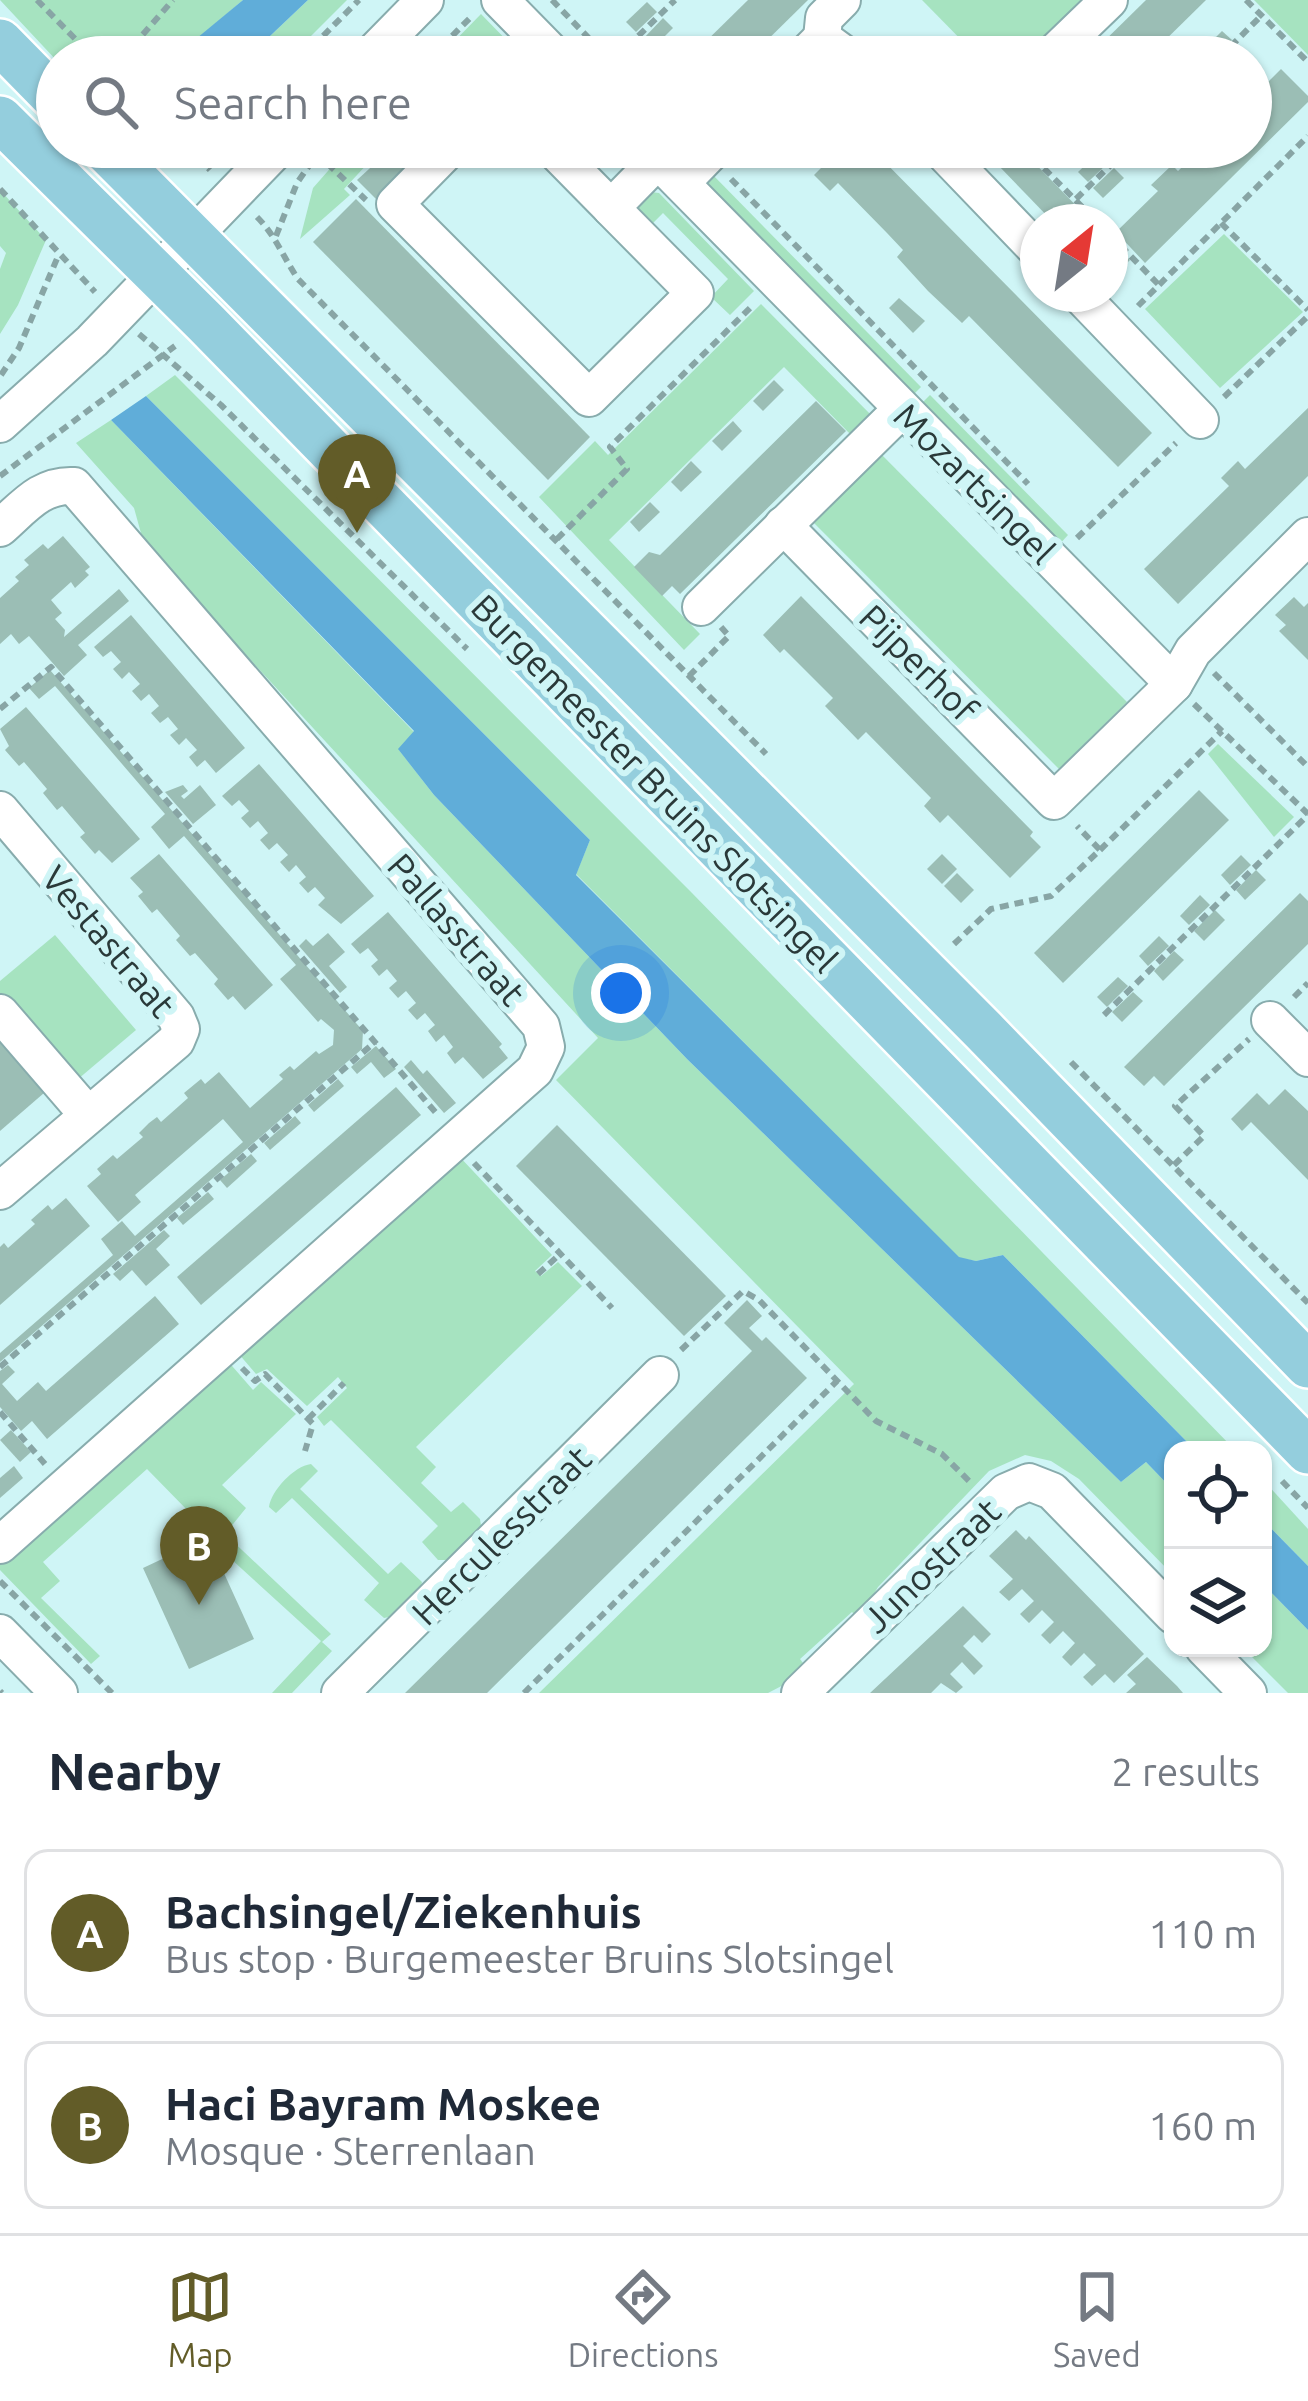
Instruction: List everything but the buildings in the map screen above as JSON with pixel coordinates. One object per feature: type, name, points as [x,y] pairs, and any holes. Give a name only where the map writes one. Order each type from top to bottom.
[{"type":"main road","points":[[0,42],[36,79]]},
{"type":"main road","name":"Burgemeester Bruins Slotsingel","points":[[0,119],[36,155]]},
{"type":"main road","name":"Burgemeester Bruins Slotsingel","points":[[49,168],[1293,1464]]},
{"type":"main road","name":"Burgemeester Bruins Slotsingel","points":[[125,168],[984,1031],[1308,1365]]},
{"type":"street","points":[[390,36],[425,0]]},
{"type":"street","points":[[500,0],[535,36]]},
{"type":"street","points":[[824,36],[824,18],[842,0]]},
{"type":"street","points":[[1071,36],[1108,0]]},
{"type":"street","points":[[0,424],[118,314],[259,168]]},
{"type":"street","points":[[430,168],[395,204],[589,398],[694,293],[572,168]]},
{"type":"street","points":[[611,208],[656,168]]},
{"type":"street","name":"Mozartsingel","points":[[665,168],[1174,683]]},
{"type":"street","points":[[958,168],[1020,232]]},
{"type":"street","points":[[1096,312],[1200,420]]},
{"type":"street","points":[[701,607],[902,409]]},
{"type":"street","name":"Pallasstraat","points":[[0,528],[43,490],[74,486],[541,1026],[546,1047],[536,1070],[0,1544]]},
{"type":"street","name":"Pijperhof","points":[[783,525],[1054,801]]},
{"type":"street","points":[[1054,801],[1174,683],[1192,651],[1308,536]]},
{"type":"street","name":"Vestastraat","points":[[0,811],[176,1017],[181,1029],[176,1041],[0,1192]]},
{"type":"street","points":[[0,1013],[88,1115]]},
{"type":"street","points":[[1270,1020],[1308,1058]]},
{"type":"street","name":"Herculesstraat","points":[[340,1693],[669,1364]]},
{"type":"street","name":"Junostraat","points":[[800,1693],[1006,1492],[1029,1482],[1052,1491],[1164,1607]]},
{"type":"street","points":[[0,1633],[59,1693]]},
{"type":"street","points":[[1213,1657],[1248,1693]]},
{"type":"path","points":[[37,0],[72,36]]},
{"type":"path","points":[[141,36],[173,0]]},
{"type":"path","points":[[323,36],[359,0]]},
{"type":"path","points":[[452,36],[477,12],[500,0]]},
{"type":"path","points":[[552,0],[587,36]]},
{"type":"path","points":[[638,36],[675,0]]},
{"type":"path","points":[[1246,0],[1308,62]]},
{"type":"path","points":[[1241,36],[1261,16]]},
{"type":"path","points":[[1114,330],[1308,136]]},
{"type":"path","points":[[307,168],[276,236],[278,250],[298,279],[775,763]]},
{"type":"path","points":[[332,168],[370,203],[395,204]]},
{"type":"path","points":[[728,168],[1030,486]]},
{"type":"path","points":[[1044,168],[1080,204]]},
{"type":"path","points":[[1076,200],[1108,168]]},
{"type":"path","points":[[0,189],[118,314]]},
{"type":"path","points":[[1221,222],[1308,310]]},
{"type":"path","points":[[0,375],[19,349],[58,254]]},
{"type":"path","points":[[1128,254],[1158,285]]},
{"type":"path","points":[[556,540],[627,469],[610,447],[777,282]]},
{"type":"path","points":[[0,476],[161,355]]},
{"type":"path","points":[[689,676],[729,636],[701,607]]},
{"type":"path","points":[[1192,651],[1308,767]]},
{"type":"path","points":[[0,710],[50,667],[435,1111],[455,1142],[612,1308]]},
{"type":"path","points":[[1104,1015],[1308,814],[1174,683]]},
{"type":"path","points":[[954,944],[991,909],[1051,896],[1222,731]]},
{"type":"path","points":[[1054,801],[1100,850]]},
{"type":"path","points":[[1174,1165],[1204,1136],[1175,1106],[1308,983]]},
{"type":"path","points":[[0,1367],[375,1042]]},
{"type":"path","points":[[1055,1046],[1308,1303]]},
{"type":"path","points":[[538,1274],[559,1255]]},
{"type":"path","points":[[669,1364],[742,1291],[759,1300],[876,1421],[943,1454],[993,1504]]},
{"type":"path","points":[[222,1348],[255,1381],[265,1374],[313,1424],[305,1451]]},
{"type":"path","points":[[524,1693],[838,1381]]},
{"type":"path","points":[[308,1419],[344,1383]]},
{"type":"path","points":[[0,1412],[65,1487]]},
{"type":"path","points":[[1293,1464],[1308,1508]]},
{"type":"path","points":[[0,1581],[112,1693]]},
{"type":"green space","points":[[0,0],[243,0],[201,36],[36,39]]},
{"type":"green space","points":[[308,0],[347,0],[311,36],[270,36]]},
{"type":"green space","points":[[922,0],[1099,0],[1062,36],[957,36]]},
{"type":"green space","points":[[1254,0],[1308,0],[1308,55]]},
{"type":"green space","points":[[481,14],[502,36],[460,36]]},
{"type":"green space","points":[[331,168],[364,168],[344,189],[350,195],[300,239],[313,188]]},
{"type":"green space","points":[[710,172],[921,387],[910,398],[699,184]]},
{"type":"green space","points":[[0,190],[46,240],[0,334],[0,269],[6,253],[0,246]]},
{"type":"green space","points":[[651,192],[659,193],[754,291],[730,315],[711,297],[728,279],[663,213],[648,228],[639,215],[639,202]]},
{"type":"green space","points":[[1224,234],[1303,312],[1220,388],[1145,309]]},
{"type":"green space","points":[[761,304],[876,420],[855,439],[784,367],[609,540],[700,634],[684,650],[539,497],[595,441],[608,455]]},
{"type":"green space","points":[[175,375],[692,893],[1226,1441],[1186,1441],[1003,1255],[976,1261],[959,1258],[576,874],[590,840],[146,396]]},
{"type":"green space","points":[[930,395],[1068,535],[1057,547],[919,406]]},
{"type":"green space","points":[[111,420],[414,732],[399,750],[434,795],[687,1059],[1121,1482],[1146,1462],[1164,1481],[1164,1566],[1079,1479],[1051,1461],[1025,1455],[989,1471],[878,1587],[859,1619],[852,1612],[800,1659],[806,1667],[795,1679],[768,1693],[539,1693],[854,1384],[556,1080],[598,1038],[144,544],[134,508],[76,443]]},
{"type":"green space","points":[[877,450],[1127,702],[1059,769],[809,518]]},
{"type":"green space","points":[[1218,744],[1294,817],[1274,837],[1208,754]]},
{"type":"green space","points":[[55,935],[136,1030],[71,1085],[0,1002],[0,981]]},
{"type":"green space","points":[[457,1154],[552,1255],[535,1271],[541,1276],[558,1262],[582,1286],[416,1447],[436,1467],[421,1483],[451,1512],[463,1502],[480,1519],[482,1532],[455,1560],[438,1560],[422,1542],[438,1526],[331,1420],[324,1426],[317,1417],[347,1388],[338,1377],[307,1406],[267,1369],[256,1374],[238,1353]]},
{"type":"green space","points":[[226,1359],[253,1390],[261,1382],[296,1414],[222,1485],[246,1508],[225,1534],[331,1634],[322,1642],[332,1651],[292,1693],[272,1693],[321,1641],[187,1519],[191,1514],[147,1469],[43,1562],[60,1581],[41,1598],[100,1656],[91,1664],[0,1570],[0,1558]]},
{"type":"green space","points":[[311,1464],[318,1471],[300,1489],[388,1574],[401,1562],[422,1582],[414,1602],[404,1611],[384,1618],[364,1600],[379,1583],[292,1498],[276,1513],[269,1507],[284,1480]]},
{"type":"green space","points":[[1272,1490],[1308,1529],[1308,1566],[1272,1529]]},
{"type":"green space","points":[[1272,1593],[1308,1630],[1308,1693],[1288,1693],[1252,1657],[1272,1657]]},
{"type":"water","points":[[243,0],[308,0],[270,36],[200,36]]},
{"type":"water","points":[[146,396],[590,840],[576,875],[959,1257],[976,1261],[1003,1255],[1186,1441],[1164,1441],[1164,1481],[1146,1462],[1121,1482],[687,1059],[434,795],[398,749],[414,731],[111,420]]},
{"type":"water","points":[[1272,1529],[1308,1566],[1308,1630],[1272,1593]]},
{"type":"place","name":"Bachsingel/Ziekenhuis","points":[[357,533]]},
{"type":"place","name":"Haci Bayram Moskee","points":[[199,1605]]}]
